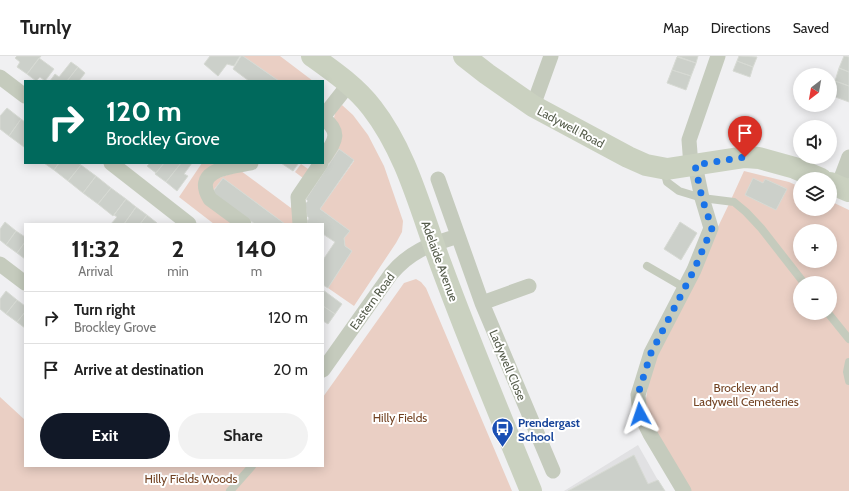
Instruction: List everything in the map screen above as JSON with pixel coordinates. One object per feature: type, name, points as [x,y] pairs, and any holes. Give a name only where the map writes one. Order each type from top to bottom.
[{"type":"main road","name":"Adelaide Avenue","points":[[312,56],[349,84],[372,107],[394,141],[486,382],[531,491]]},
{"type":"main road","name":"Ladywell Road","points":[[464,56],[533,106],[628,157],[646,164],[664,168],[745,157],[759,158],[804,172]]},
{"type":"street","points":[[533,106],[551,56]]},
{"type":"street","points":[[684,491],[650,434],[640,414],[638,394],[651,353],[694,270],[712,228],[693,165],[689,140],[718,56]]},
{"type":"street","points":[[0,77],[24,95]]},
{"type":"street","points":[[324,117],[349,84]]},
{"type":"street","points":[[324,119],[335,130],[334,143],[324,158]]},
{"type":"street","points":[[837,181],[849,157]]},
{"type":"street","points":[[112,164],[188,223]]},
{"type":"street","points":[[243,223],[210,199],[206,188],[206,181],[216,170],[246,164]]},
{"type":"street","points":[[300,223],[298,197],[319,164]]},
{"type":"street","name":"Ladywell Close","points":[[438,179],[482,303],[553,471]]},
{"type":"street","points":[[433,244],[458,236]]},
{"type":"street","name":"Eastern Road","points":[[324,369],[391,274],[400,264],[420,250],[433,244]]},
{"type":"street","points":[[0,264],[24,282]]},
{"type":"street","points":[[482,303],[530,286]]},
{"type":"lane","points":[[664,168],[667,182],[679,191],[702,198],[734,202],[746,212],[760,228],[798,276]]},
{"type":"lane","points":[[647,266],[685,288]]},
{"type":"lane","points":[[834,320],[849,339]]},
{"type":"lane","points":[[849,362],[847,372],[849,381]]},
{"type":"lane","points":[[230,491],[251,467]]},
{"type":"shaded area","points":[[638,445],[664,491],[564,491]]},
{"type":"green space","points":[[243,56],[280,56],[312,80],[278,80]]},
{"type":"green space","points":[[342,105],[353,115],[368,135],[384,166],[403,221],[402,232],[396,243],[354,306],[328,288],[352,251],[345,246],[344,238],[350,231],[320,209],[354,161],[339,149],[330,163],[328,161],[335,113]]},
{"type":"green space","points":[[201,164],[227,164],[203,179],[234,223],[213,223],[179,197]]},
{"type":"green space","points":[[301,164],[311,171],[296,223],[284,223],[223,178],[212,192],[210,192],[214,179],[241,171],[291,208],[294,192],[303,178],[295,172]]},
{"type":"green space","name":"Brockley and Ladywell Cemeteries","points":[[744,171],[793,184],[793,216],[837,216],[837,204],[849,210],[849,491],[682,491],[645,405],[651,366]]},
{"type":"green space","name":"Hilly Fields","points":[[416,279],[426,288],[512,491],[0,491],[0,397],[24,419],[24,467],[324,467],[324,396],[404,283]]},
{"type":"building","points":[[17,56],[41,56],[27,74],[17,67],[20,62],[15,58]]},
{"type":"building","points":[[210,56],[240,56],[234,66],[227,64],[218,76],[204,64]]},
{"type":"building","points":[[241,56],[243,56],[278,80],[248,80],[233,69]]},
{"type":"building","points":[[677,56],[698,56],[696,63]]},
{"type":"building","points":[[739,56],[757,57],[753,67],[737,61]]},
{"type":"building","points":[[844,56],[849,57],[849,72],[839,68]]},
{"type":"building","points":[[677,57],[696,63],[691,76],[672,70]]},
{"type":"building","points":[[39,58],[54,69],[46,80],[40,77],[35,80],[27,74]]},
{"type":"building","points":[[737,61],[753,67],[750,77],[733,71]]},
{"type":"building","points":[[71,62],[78,67],[68,80],[51,80],[55,74],[59,77]]},
{"type":"building","points":[[78,67],[85,73],[80,80],[68,80]]},
{"type":"building","points":[[839,68],[849,72],[849,86],[837,82]]},
{"type":"building","points":[[672,70],[691,76],[686,90],[667,83]]},
{"type":"building","points":[[837,82],[849,86],[849,102],[837,98]]},
{"type":"building","points":[[7,108],[21,119],[9,136],[0,129],[0,116]]},
{"type":"building","points":[[21,119],[24,121],[24,147],[9,136]]},
{"type":"building","points":[[339,149],[354,160],[320,209],[350,231],[344,238],[345,246],[352,251],[328,288],[324,286],[324,258],[335,242],[324,235],[324,223],[307,222],[309,218],[307,216],[305,204],[308,201],[306,199]]},
{"type":"building","points":[[45,164],[58,164],[54,170]]},
{"type":"building","points":[[58,164],[81,165],[68,181],[54,170]]},
{"type":"building","points":[[149,164],[163,164],[156,173],[147,166]]},
{"type":"building","points":[[163,164],[180,164],[166,182],[155,174]]},
{"type":"building","points":[[180,164],[191,164],[184,174],[188,176],[177,191],[166,182]]},
{"type":"building","points":[[282,164],[298,164],[293,171]]},
{"type":"building","points":[[81,165],[96,176],[83,193],[68,181]]},
{"type":"building","points":[[96,176],[111,188],[98,204],[83,193]]},
{"type":"building","points":[[223,178],[284,223],[254,223],[212,193]]},
{"type":"building","points":[[753,178],[763,183],[765,179],[787,189],[776,210],[745,195]]},
{"type":"building","points":[[111,188],[126,199],[113,216],[98,204]]},
{"type":"building","points":[[126,199],[136,207],[125,223],[112,223],[117,217],[114,215]]},
{"type":"building","points":[[136,207],[147,215],[141,223],[125,223]]},
{"type":"building","points":[[147,215],[157,223],[141,223]]},
{"type":"building","points":[[5,222],[16,231],[6,245],[0,240],[0,229]]},
{"type":"building","points":[[680,222],[697,233],[681,260],[664,249]]},
{"type":"building","points":[[16,231],[24,236],[24,243],[17,253],[6,245]]},
{"type":"building","points":[[24,243],[24,258],[17,253]]},
{"type":"building","points":[[6,291],[17,300],[6,314],[0,309],[0,299]]},
{"type":"building","points":[[324,291],[342,304],[335,314],[324,307]]},
{"type":"building","points":[[17,300],[24,305],[24,313],[17,322],[6,314]]},
{"type":"building","points":[[324,307],[335,314],[328,324],[324,322]]},
{"type":"building","points":[[24,313],[24,327],[17,322]]},
{"type":"building","points":[[634,455],[648,484],[658,480],[665,491],[568,491]]},
{"type":"place","name":"Prendergast School","points":[[502,448]]},
{"type":"route","points":[[640,414],[638,394],[651,353],[694,270],[712,228],[702,198],[695,165],[745,157]]},
{"type":"park label","name":"Hilly Fields Woods","points":[[191,478]]}]
